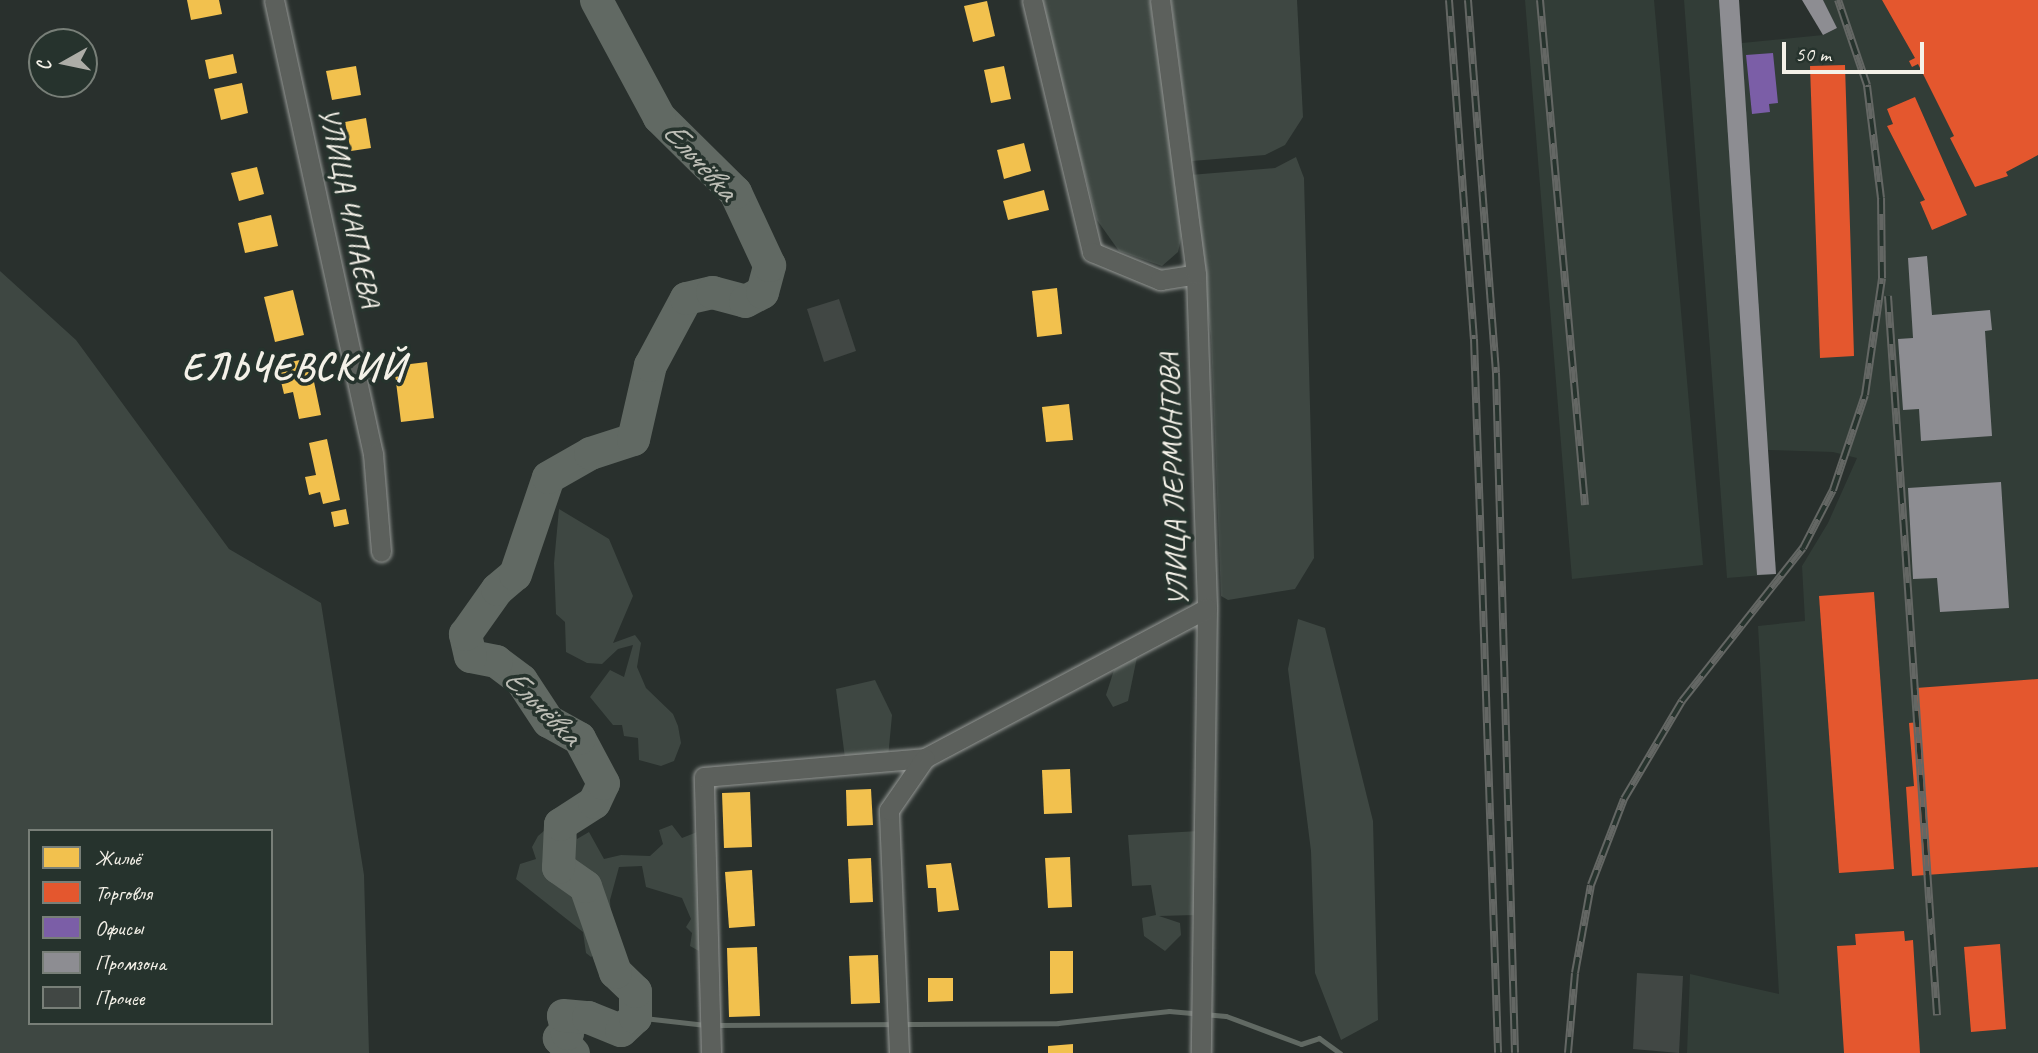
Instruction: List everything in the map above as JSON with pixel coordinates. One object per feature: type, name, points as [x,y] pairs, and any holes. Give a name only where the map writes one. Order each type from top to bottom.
[{"type":"street","name":"УЛИЦА ЧАПАЕВА","points":[[274,0],[373,454],[381,552]]},
{"type":"street","points":[[1032,0],[1092,252],[1160,280],[1196,274]]},
{"type":"street","name":"УЛИЦА ЛЕРМОНТОВА","points":[[1160,0],[1196,274],[1208,608],[1201,1053]]},
{"type":"street","points":[[711,1053],[704,777],[925,758],[1208,608]]},
{"type":"street","points":[[899,1053],[889,810],[925,758]]},
{"type":"shaded area","points":[[1038,0],[1150,0],[1183,230],[1178,252],[1162,266],[1119,251],[1097,220]]},
{"type":"shaded area","points":[[1171,0],[1297,0],[1303,117],[1285,145],[1265,155],[1192,161]]},
{"type":"shaded area","points":[[1525,0],[1654,0],[1703,565],[1572,579]]},
{"type":"shaded area","points":[[1684,0],[1739,0],[1742,43],[1823,35],[1837,28],[1823,0],[2038,0],[2038,1053],[1687,1053],[1690,974],[1779,994],[1758,626],[1805,621],[1802,566],[1828,523],[1857,458],[1833,452],[1768,450],[1776,574],[1727,578]]},
{"type":"shaded area","points":[[1296,157],[1304,178],[1314,558],[1295,589],[1228,600],[1221,596],[1211,337],[1190,175],[1275,168]]},
{"type":"shaded area","points":[[0,271],[76,340],[229,549],[321,603],[364,875],[369,1053],[0,1053]]},
{"type":"shaded area","points":[[559,509],[609,539],[633,596],[613,643],[635,635],[641,643],[637,667],[646,688],[673,714],[678,726],[681,743],[674,761],[661,766],[639,760],[638,738],[624,736],[622,725],[613,725],[590,697],[610,670],[624,677],[633,645],[618,649],[602,664],[587,663],[566,652],[565,622],[556,614],[554,563]]},
{"type":"shaded area","points":[[1298,619],[1325,628],[1373,821],[1378,1020],[1341,1040],[1315,973],[1311,851],[1288,669]]},
{"type":"shaded area","points":[[1137,657],[1128,701],[1113,707],[1106,695],[1114,670]]},
{"type":"shaded area","points":[[875,680],[892,715],[888,758],[845,758],[836,689]]},
{"type":"shaded area","points":[[559,818],[573,823],[577,839],[589,832],[604,859],[621,855],[650,856],[663,844],[659,830],[672,825],[682,838],[697,832],[699,951],[690,946],[692,933],[686,927],[691,919],[682,898],[646,887],[642,866],[619,867],[610,900],[612,939],[601,945],[594,938],[597,952],[591,957],[586,953],[583,932],[516,879],[520,864],[536,859],[532,847],[538,836]]},
{"type":"shaded area","points":[[1199,831],[1195,915],[1159,916],[1180,923],[1181,935],[1165,951],[1144,936],[1142,918],[1156,915],[1151,885],[1132,886],[1128,835]]},
{"type":"building: Жильё","points":[[187,0],[219,0],[222,14],[191,20]]},
{"type":"building: Жильё","points":[[987,1],[995,36],[973,42],[964,6]]},
{"type":"building: Жильё","points":[[233,54],[237,73],[209,79],[205,60]]},
{"type":"building: Жильё","points":[[356,66],[361,95],[332,100],[326,71]]},
{"type":"building: Жильё","points":[[1004,66],[1011,99],[991,103],[984,70]]},
{"type":"building: Жильё","points":[[242,83],[248,113],[221,120],[214,89]]},
{"type":"building: Жильё","points":[[366,118],[371,148],[351,151],[345,122]]},
{"type":"building: Жильё","points":[[1024,143],[1031,171],[1004,179],[997,150]]},
{"type":"building: Жильё","points":[[257,167],[264,194],[239,201],[231,173]]},
{"type":"building: Жильё","points":[[1044,190],[1049,210],[1008,220],[1003,201]]},
{"type":"building: Жильё","points":[[271,215],[278,246],[245,253],[238,223]]},
{"type":"building: Жильё","points":[[1057,288],[1062,334],[1037,337],[1032,291]]},
{"type":"building: Жильё","points":[[293,290],[304,335],[275,342],[264,297]]},
{"type":"building: Жильё","points":[[309,358],[321,415],[299,419],[293,392],[284,394],[277,365]]},
{"type":"building: Жильё","points":[[427,362],[434,418],[401,422],[394,366]]},
{"type":"building: Жильё","points":[[1069,404],[1073,440],[1046,442],[1042,407]]},
{"type":"building: Жильё","points":[[327,439],[340,500],[323,504],[320,492],[309,495],[305,477],[316,475],[309,443]]},
{"type":"building: Жильё","points":[[346,509],[349,524],[334,527],[331,512]]},
{"type":"building: Жильё","points":[[1070,769],[1072,813],[1044,814],[1042,770]]},
{"type":"building: Жильё","points":[[871,789],[873,825],[847,826],[846,790]]},
{"type":"building: Жильё","points":[[750,792],[752,847],[724,848],[722,793]]},
{"type":"building: Жильё","points":[[1070,857],[1072,907],[1048,908],[1045,858]]},
{"type":"building: Жильё","points":[[871,858],[873,902],[850,903],[848,859]]},
{"type":"building: Жильё","points":[[951,863],[959,910],[938,912],[936,888],[928,888],[926,865]]},
{"type":"building: Жильё","points":[[752,870],[755,926],[729,928],[725,872]]},
{"type":"building: Жильё","points":[[757,947],[760,1016],[729,1017],[727,948]]},
{"type":"building: Жильё","points":[[1050,951],[1073,951],[1073,993],[1050,994]]},
{"type":"building: Жильё","points":[[878,955],[880,1003],[851,1004],[849,956]]},
{"type":"building: Жильё","points":[[928,978],[953,978],[953,1001],[928,1002]]},
{"type":"building: Жильё","points":[[1073,1044],[1073,1053],[1048,1053],[1048,1046]]},
{"type":"building: Торговля","points":[[1882,0],[2038,0],[2038,155],[2006,172],[2008,176],[1975,187],[1950,138],[1954,136],[1918,64],[1912,67],[1909,61],[1915,58]]},
{"type":"building: Торговля","points":[[1845,65],[1854,356],[1820,358],[1810,66]]},
{"type":"building: Торговля","points":[[1915,97],[1967,215],[1932,230],[1920,202],[1925,200],[1887,126],[1893,124],[1887,109]]},
{"type":"building: Торговля","points":[[1874,592],[1894,869],[1839,873],[1819,596]]},
{"type":"building: Торговля","points":[[2038,679],[2038,867],[1912,876],[1906,787],[1914,786],[1909,723],[1919,722],[1916,688]]},
{"type":"building: Торговля","points":[[1904,931],[1905,941],[1913,940],[1920,1053],[1844,1053],[1837,946],[1856,945],[1855,934]]},
{"type":"building: Торговля","points":[[2000,944],[2006,1029],[1971,1032],[1964,947]]},
{"type":"building: Офисы","points":[[1773,53],[1778,103],[1769,104],[1770,112],[1752,114],[1746,55]]},
{"type":"building: Промзона","points":[[1719,0],[1739,0],[1776,574],[1757,575]]},
{"type":"building: Промзона","points":[[1802,0],[1823,0],[1837,28],[1823,35]]},
{"type":"building: Промзона","points":[[1927,256],[1932,315],[1990,310],[1992,330],[1985,331],[1992,436],[1921,441],[1919,409],[1903,410],[1898,339],[1913,338],[1908,258]]},
{"type":"building: Промзона","points":[[2001,482],[2009,608],[1940,612],[1937,578],[1913,579],[1908,488]]},
{"type":"building: Прочее","points":[[839,299],[856,351],[824,362],[807,309]]},
{"type":"building: Прочее","points":[[1637,973],[1683,976],[1679,1053],[1633,1049]]},
{"type":"waterway","name":"Ельчёвка","points":[[573,1053],[559,1038],[567,1033],[563,1015],[588,1017],[621,1030],[635,1017],[635,991],[615,972],[585,886],[558,867],[560,824],[594,802],[603,783],[579,738],[548,721],[521,680],[496,661],[470,656],[465,634],[497,589],[515,574],[548,477],[590,453],[633,439],[650,365],[686,298],[712,292],[745,301],[762,292],[769,265],[735,192],[659,117],[596,0]]},
{"type":"waterway","points":[[716,1025],[1058,1023],[1169,1011],[1226,1016],[1301,1044],[1319,1038],[1340,1053]]},
{"type":"waterway","points":[[635,1017],[706,1025]]},
{"type":"railway","points":[[1449,0],[1474,339],[1498,1053]]},
{"type":"railway","points":[[1468,0],[1496,373],[1515,1053]]},
{"type":"railway","points":[[1540,0],[1585,505]]},
{"type":"railway","points":[[1568,1053],[1575,973],[1591,885],[1624,799],[1682,701],[1803,548],[1833,490],[1865,395],[1882,278],[1881,198],[1867,85],[1838,0]]},
{"type":"railway","points":[[1888,296],[1937,1015]]},
{"type":"district","name":"ЕЛЬЧЕВСКИЙ","points":[[294,367]]}]
